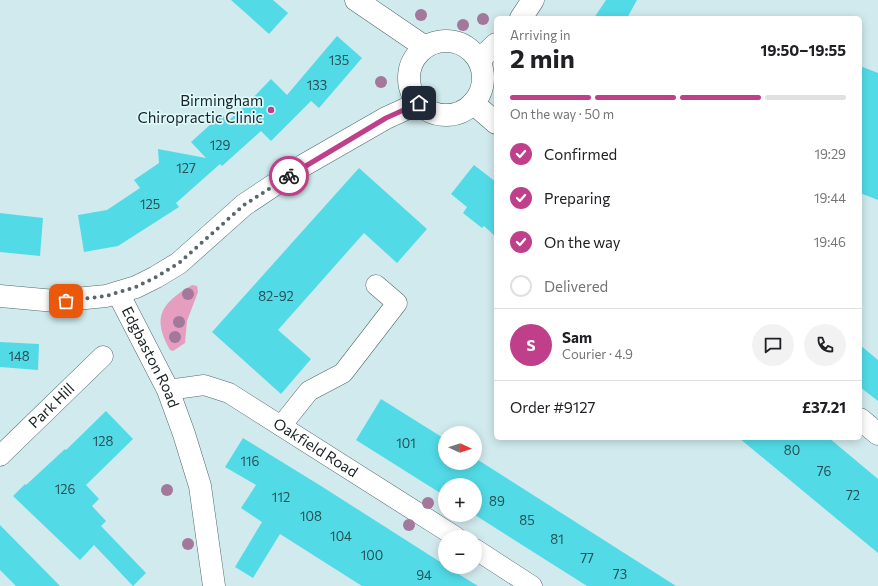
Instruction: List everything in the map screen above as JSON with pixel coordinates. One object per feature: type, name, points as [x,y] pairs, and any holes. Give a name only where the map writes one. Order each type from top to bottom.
[{"type":"main road","points":[[356,0],[425,47]]},
{"type":"main road","points":[[522,16],[533,0]]},
{"type":"main road","points":[[447,41],[461,44],[471,50],[479,60],[483,78],[481,90],[473,103],[463,111],[450,115],[442,115],[430,111],[419,103],[412,91],[409,78],[411,66],[418,54],[425,47],[434,43],[447,41]]},
{"type":"main road","points":[[479,60],[494,46]]},
{"type":"main road","name":"Edgbaston Road","points":[[214,586],[200,486],[184,434],[168,390],[118,293],[136,287],[179,263],[244,205],[304,165],[386,118],[419,103]]},
{"type":"main road","points":[[473,103],[494,121]]},
{"type":"main road","points":[[0,296],[55,301],[94,298],[118,293]]},
{"type":"main road","points":[[862,421],[878,434]]},
{"type":"street","points":[[281,426],[309,391],[344,373],[397,303],[376,285]]},
{"type":"street","name":"Park Hill","points":[[0,456],[103,356]]},
{"type":"street","name":"Oakfield Road","points":[[168,390],[204,385],[229,393],[445,530]]},
{"type":"street","points":[[482,554],[532,586]]},
{"type":"shaded area","points":[[192,285],[197,286],[198,292],[187,321],[185,343],[173,351],[170,350],[161,328],[163,312],[173,298]]},
{"type":"building","points":[[231,0],[273,0],[288,13],[269,34]]},
{"type":"building","points":[[606,0],[637,0],[628,16],[595,16]]},
{"type":"building","points":[[337,36],[362,58],[319,108],[311,101],[271,141],[261,131],[222,166],[220,164],[176,203],[179,207],[118,246],[84,252],[78,215],[107,210],[140,188],[134,180],[159,163],[158,149],[206,158],[191,142],[222,114],[228,121],[271,79],[287,95]]},
{"type":"building","points":[[862,67],[878,73],[878,200],[862,194]]},
{"type":"building","points":[[474,165],[494,180],[494,235],[484,226],[482,228],[463,213],[467,207],[451,194]]},
{"type":"building","points":[[359,168],[427,229],[397,263],[364,233],[278,330],[311,359],[281,394],[212,332]]},
{"type":"building","points":[[0,213],[43,218],[40,256],[0,252]]},
{"type":"building","points":[[0,342],[39,344],[38,370],[0,367]]},
{"type":"building","points":[[862,347],[878,360],[878,401],[862,389]]},
{"type":"building","points":[[381,399],[438,435],[438,470],[482,470],[482,462],[676,586],[587,586],[482,519],[482,478],[438,478],[438,492],[356,440]]},
{"type":"building","points":[[106,411],[133,439],[86,485],[99,499],[92,506],[106,521],[101,526],[146,573],[133,586],[94,545],[80,560],[13,496],[65,449],[66,450]]},
{"type":"building","points":[[243,438],[438,561],[438,574],[458,574],[478,586],[362,586],[280,534],[253,578],[235,567],[262,522],[241,508],[256,485],[225,467]]},
{"type":"building","points":[[741,440],[831,440],[878,479],[878,553]]},
{"type":"building","points":[[0,525],[60,586],[16,586],[0,570]]},
{"type":"way so far","points":[[66,301],[106,296],[136,287],[156,277],[179,263],[244,205],[289,176]]},
{"type":"place","name":"Birmingham Chiropractic Clinic","points":[[271,110]]},
{"type":"route","points":[[289,176],[304,165],[386,118],[419,103]]}]
